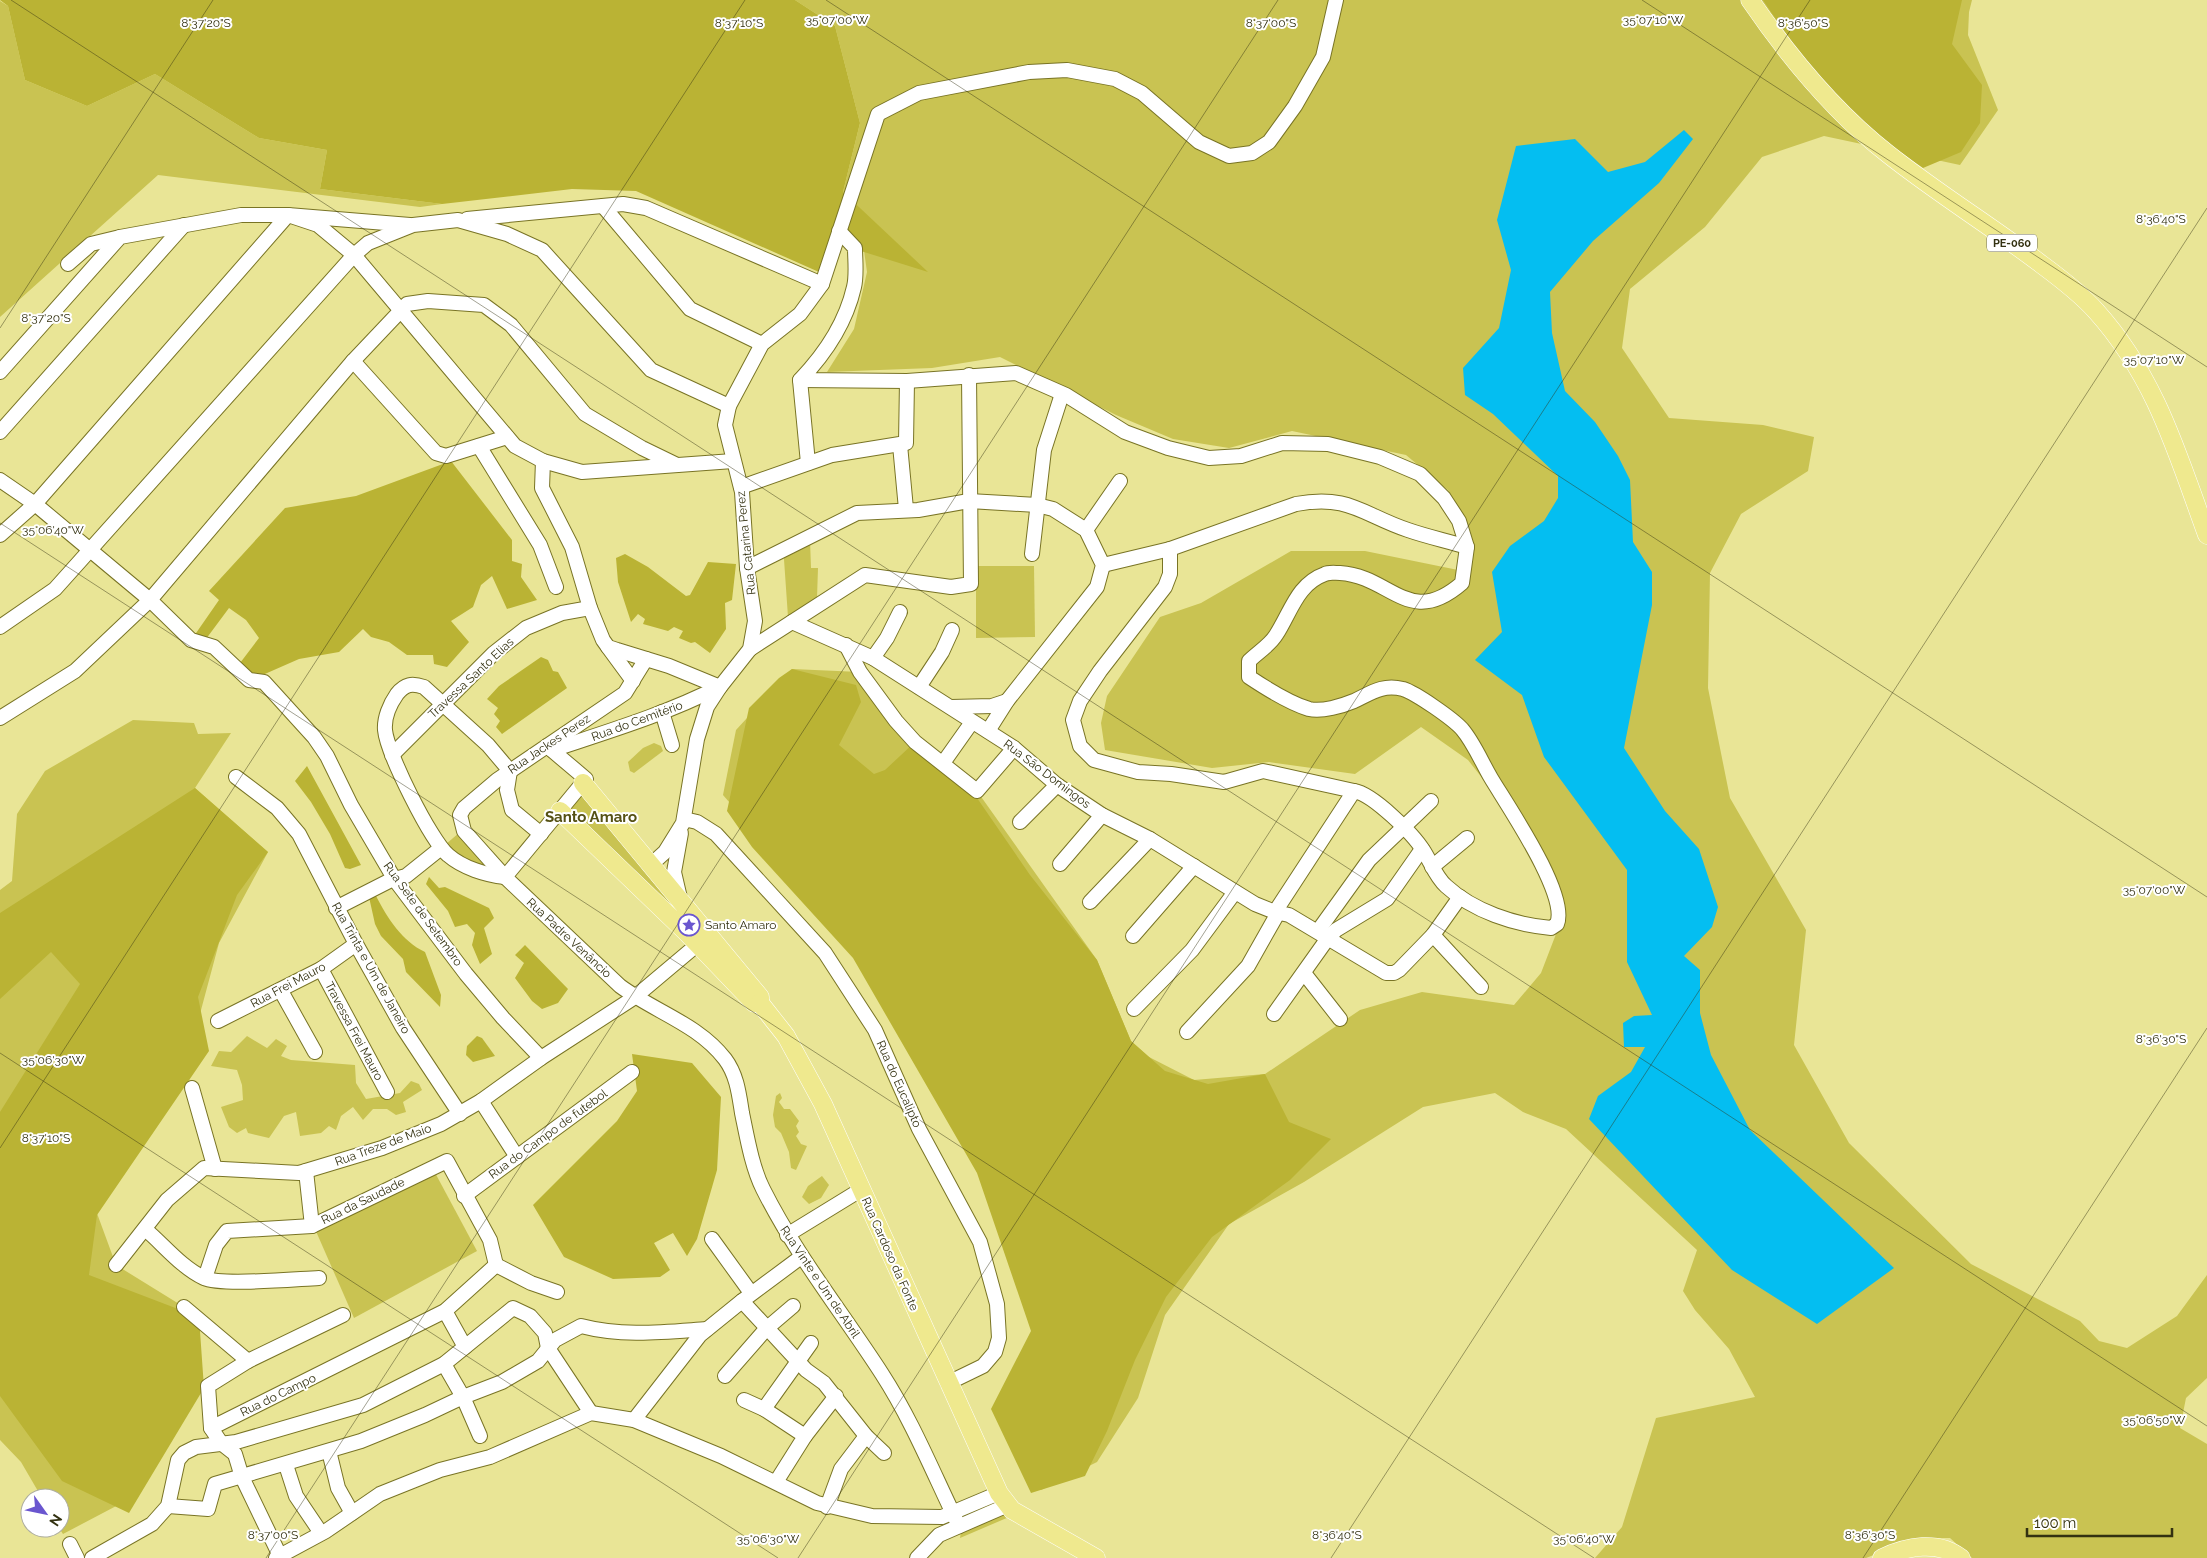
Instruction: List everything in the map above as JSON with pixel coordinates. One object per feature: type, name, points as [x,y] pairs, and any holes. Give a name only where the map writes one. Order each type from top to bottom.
[{"type":"main road","name":"PE-060","points":[[1750,0],[1792,58],[1831,104],[1859,130],[1888,155],[2053,273],[2100,316],[2132,357],[2146,380],[2175,447],[2207,535]]},
{"type":"main road","name":"Rua Cardoso da Fonte","points":[[583,783],[684,907],[703,940]]},
{"type":"main road","name":"Rua Cardoso da Fonte","points":[[560,811],[703,940],[754,1003],[760,1003],[786,1036],[806,1069],[862,1189],[948,1383],[1006,1502]]},
{"type":"main road","points":[[1006,1502],[1096,1558]]},
{"type":"main road","points":[[1882,1558],[1904,1550],[1934,1546],[1946,1549],[1961,1558]]},
{"type":"street","name":"Rua Catarina Perez","points":[[750,649],[754,622],[747,568],[741,487],[724,425],[729,406],[762,344],[800,314],[822,284],[878,114],[919,93],[1029,72],[1067,70],[1115,79],[1142,93],[1199,142],[1230,156],[1252,153],[1269,142],[1295,106],[1323,57],[1336,0]]},
{"type":"street","points":[[68,264],[91,244],[241,215],[288,215],[413,226],[623,204],[646,208],[822,284]]},
{"type":"street","points":[[602,206],[690,309],[762,344]]},
{"type":"street","points":[[288,215],[318,225],[354,256],[401,309],[515,446],[543,461],[582,472],[733,461]]},
{"type":"street","points":[[0,535],[35,504],[288,215]]},
{"type":"street","points":[[458,220],[507,234],[542,250],[651,370],[729,406]]},
{"type":"street","points":[[0,432],[184,225]]},
{"type":"street","points":[[0,628],[55,589],[354,256],[368,243],[413,226]]},
{"type":"street","points":[[808,463],[800,380],[821,355],[841,324],[855,286],[855,248],[839,231]]},
{"type":"street","points":[[0,372],[120,237]]},
{"type":"street","points":[[0,718],[75,671],[150,600],[353,361],[407,304],[428,302],[484,305],[511,325],[585,414],[642,448],[677,465]]},
{"type":"street","points":[[353,361],[436,453],[446,456],[507,437]]},
{"type":"street","points":[[800,380],[907,381],[1016,373],[1062,394],[1125,432],[1168,448],[1209,458],[1241,456],[1282,443],[1328,444],[1380,457],[1420,474],[1444,498],[1459,521],[1467,547],[1462,583],[1447,596],[1421,603],[1402,597],[1353,574],[1326,573],[1306,584],[1276,637],[1249,662],[1249,677],[1267,689],[1310,709],[1330,708],[1353,701],[1380,688],[1392,687],[1403,689],[1419,697],[1463,730],[1525,832],[1543,867],[1553,891],[1558,921],[1551,928],[1526,925],[1478,907],[1460,897],[1446,886],[1422,849],[1367,794],[1263,771],[1224,782],[1171,774],[1138,772],[1094,760],[1080,746],[1074,720],[1080,701],[1100,671],[1165,587],[1170,574],[1170,549]]},
{"type":"street","points":[[684,907],[676,887],[674,872],[697,738],[707,707],[720,686],[750,649],[865,575],[951,587],[971,584],[969,375]]},
{"type":"street","points":[[741,487],[832,455],[906,443],[907,381]]},
{"type":"street","points":[[1032,554],[1044,450],[1062,394]]},
{"type":"street","points":[[900,445],[906,509]]},
{"type":"street","points":[[479,446],[540,545],[556,587]]},
{"type":"street","points":[[543,461],[542,488],[572,547],[590,608],[602,640],[633,681]]},
{"type":"street","name":"Rua Sete de Setembro","points":[[0,480],[35,504],[90,552],[150,600],[191,640],[214,648],[249,680],[264,682],[314,737],[327,756],[351,805],[395,880],[466,974],[503,1018],[541,1058]]},
{"type":"street","points":[[1086,530],[1120,481]]},
{"type":"street","points":[[1104,566],[1170,549],[1296,504],[1316,500],[1335,501],[1367,512],[1407,530],[1467,547]]},
{"type":"street","points":[[747,568],[857,514],[906,509],[918,510],[969,501],[1037,505],[1053,509],[1086,530],[1104,566],[1097,587],[1008,702],[988,731]]},
{"type":"street","name":"Travessa Santo Elias","points":[[392,755],[494,653],[526,628],[562,614],[590,608]]},
{"type":"street","points":[[873,658],[887,638],[900,612]]},
{"type":"street","name":"Rua São Domingos","points":[[792,622],[873,658],[1014,748],[1058,785],[1102,815],[1150,839],[1235,892],[1277,913],[1289,915],[1390,974],[1399,970],[1433,935]]},
{"type":"street","points":[[919,687],[942,652],[952,630]]},
{"type":"street","points":[[846,645],[860,672],[896,722],[915,742],[976,791],[1014,748]]},
{"type":"street","points":[[608,647],[720,686]]},
{"type":"street","name":"Rua Jackes Perez","points":[[464,831],[460,815],[464,808],[510,771],[549,748],[625,694],[646,659]]},
{"type":"street","name":"Rua Padre Venâncio","points":[[444,703],[424,687],[414,684],[405,686],[390,707],[384,728],[392,755],[398,771],[441,848],[454,860],[494,876],[505,877]]},
{"type":"street","name":"Rua do Cemitério","points":[[549,748],[688,703],[720,686]]},
{"type":"street","points":[[950,707],[992,706],[1008,702]]},
{"type":"street","points":[[444,703],[488,745],[510,771],[507,790],[512,810],[541,834]]},
{"type":"street","points":[[662,712],[672,745]]},
{"type":"street","points":[[943,764],[972,722]]},
{"type":"street","name":"Rua Cardoso da Fonte","points":[[549,748],[586,779],[583,783]]},
{"type":"street","name":"Rua Trinta e Um de Janeiro","points":[[236,777],[288,818],[309,851],[336,908],[403,1028],[460,1114]]},
{"type":"street","points":[[505,877],[583,783]]},
{"type":"street","points":[[1020,822],[1058,785]]},
{"type":"street","points":[[1188,1032],[1248,966],[1277,913],[1354,791]]},
{"type":"street","points":[[1274,1014],[1304,973],[1323,935],[1370,860],[1431,801]]},
{"type":"street","points":[[1060,864],[1102,815]]},
{"type":"street","points":[[646,860],[654,862],[662,856],[684,821]]},
{"type":"street","name":"Rua do Eucalipto","points":[[684,821],[697,822],[716,834],[825,954],[875,1030],[919,1129],[980,1242],[997,1304],[999,1338],[995,1352],[983,1366],[948,1383]]},
{"type":"street","name":"Rua Padre Venâncio","points":[[464,831],[505,877],[588,957],[635,997]]},
{"type":"street","points":[[1432,867],[1466,838]]},
{"type":"street","points":[[1090,902],[1150,839]]},
{"type":"street","points":[[336,908],[391,880],[406,876],[441,848]]},
{"type":"street","points":[[1323,935],[1336,930],[1387,899],[1422,849]]},
{"type":"street","points":[[1133,936],[1194,866]]},
{"type":"street","points":[[1134,1009],[1192,950],[1235,892]]},
{"type":"street","points":[[1460,897],[1433,935],[1481,987]]},
{"type":"street","name":"Rua Treze de Maio","points":[[116,1265],[168,1200],[204,1168],[298,1174],[382,1148],[460,1114],[541,1058],[635,997],[703,940]]},
{"type":"street","name":"Rua Frei Mauro","points":[[218,1020],[282,991],[322,969],[356,944]]},
{"type":"street","name":"Travessa Frei Mauro","points":[[322,969],[387,1092]]},
{"type":"street","points":[[1304,973],[1340,1019]]},
{"type":"street","points":[[282,991],[315,1052]]},
{"type":"street","name":"Rua Vinte e Um de Abril","points":[[635,997],[688,1025],[726,1060],[738,1086],[743,1115],[762,1187],[787,1235],[801,1257],[883,1375],[927,1456],[959,1526]]},
{"type":"street","name":"Rua do Campo de futebol","points":[[464,1196],[632,1072]]},
{"type":"street","points":[[192,1088],[215,1169]]},
{"type":"street","points":[[481,1101],[517,1157]]},
{"type":"street","name":"Rua da Saudade","points":[[205,1278],[216,1245],[228,1231],[312,1226],[447,1161],[464,1196]]},
{"type":"street","points":[[306,1171],[312,1226]]},
{"type":"street","points":[[787,1235],[862,1189]]},
{"type":"street","points":[[464,1196],[490,1240],[496,1265],[531,1283],[556,1292]]},
{"type":"street","points":[[145,1229],[184,1264],[205,1278],[223,1281],[319,1278]]},
{"type":"street","points":[[712,1239],[766,1329],[836,1396],[866,1436],[884,1453]]},
{"type":"street","points":[[634,1420],[707,1329],[746,1297],[801,1257]]},
{"type":"street","name":"Rua do Campo","points":[[211,1428],[445,1312],[496,1265]]},
{"type":"street","points":[[725,1376],[766,1329],[793,1306]]},
{"type":"street","points":[[184,1307],[248,1361]]},
{"type":"street","points":[[92,1558],[152,1524],[168,1506],[178,1460],[196,1447],[236,1442],[363,1405],[444,1364],[514,1308],[530,1316],[545,1333],[548,1348],[591,1413]]},
{"type":"street","points":[[445,1312],[465,1347]]},
{"type":"street","points":[[343,1315],[248,1361],[208,1386],[211,1428],[221,1444],[235,1454],[242,1477],[278,1557],[321,1533],[380,1494],[440,1470],[490,1456],[591,1413],[634,1420],[722,1456],[827,1507],[872,1516],[930,1518],[1006,1502]]},
{"type":"street","points":[[168,1506],[208,1509],[215,1484],[329,1451],[425,1415],[463,1397],[502,1382],[538,1361],[555,1340],[581,1326],[605,1332],[622,1333],[707,1329]]},
{"type":"street","points":[[764,1409],[811,1343]]},
{"type":"street","points":[[444,1364],[463,1397],[480,1436]]},
{"type":"street","points":[[776,1482],[804,1436],[836,1396]]},
{"type":"street","points":[[744,1400],[764,1409],[804,1436]]},
{"type":"street","points":[[827,1507],[841,1469],[866,1436]]},
{"type":"street","points":[[329,1451],[338,1488],[352,1513]]},
{"type":"street","points":[[286,1465],[296,1496],[321,1533]]},
{"type":"street","points":[[917,1558],[939,1535],[1006,1502]]},
{"type":"street","points":[[70,1544],[77,1558]]},
{"type":"shaded area","points":[[0,0],[795,0],[835,26],[860,123],[843,192],[928,272],[829,241],[819,272],[636,191],[572,189],[442,204],[320,189],[327,150],[259,138],[155,74],[87,106],[25,80],[8,6]]},
{"type":"shaded area","points":[[795,0],[1972,0],[1969,12],[1968,35],[1998,110],[1960,165],[1824,136],[1762,157],[1705,227],[1630,289],[1622,348],[1669,418],[1763,425],[1814,437],[1808,471],[1741,514],[1710,573],[1708,688],[1730,798],[1806,930],[1794,1045],[1849,1143],[1971,1264],[2080,1321],[2099,1341],[2127,1348],[2177,1316],[2207,1275],[2207,1378],[2186,1398],[2180,1428],[2207,1444],[2207,1558],[1972,1558],[1950,1538],[1917,1538],[1866,1558],[1595,1558],[1622,1527],[1656,1418],[1755,1397],[1729,1349],[1695,1310],[1683,1291],[1697,1250],[1566,1129],[1523,1112],[1495,1093],[1423,1107],[1304,1182],[1229,1224],[1165,1315],[1138,1398],[1097,1462],[1041,1490],[1021,1393],[1044,1293],[849,940],[723,795],[736,730],[792,669],[860,672],[896,721],[977,791],[1097,960],[1131,1041],[1149,1057],[1194,1080],[1265,1074],[1360,1010],[1422,992],[1514,1005],[1541,973],[1561,921],[1531,840],[1468,760],[1421,727],[1355,774],[1269,762],[1212,768],[1105,750],[1101,723],[1107,696],[1160,617],[1201,603],[1291,551],[1365,551],[1458,570],[1471,533],[1448,490],[1406,455],[1292,431],[1229,448],[1173,439],[1116,415],[1000,357],[932,368],[827,372],[854,329],[867,272],[860,222],[861,210],[843,192],[860,123],[835,26]]},
{"type":"shaded area","points":[[1763,0],[1962,0],[1952,44],[1982,85],[1980,123],[1961,152],[1923,168],[1892,145],[1861,120],[1819,78]]},
{"type":"shaded area","points":[[0,1],[8,6],[25,80],[87,106],[155,74],[259,138],[327,150],[320,189],[442,204],[420,207],[158,175],[0,317]]},
{"type":"shaded area","points":[[451,461],[512,540],[512,561],[522,564],[521,577],[537,600],[507,609],[492,576],[481,585],[473,607],[451,621],[469,642],[447,667],[434,664],[433,655],[407,655],[389,642],[371,637],[363,629],[339,652],[299,659],[251,680],[237,667],[259,638],[246,620],[229,608],[203,643],[194,636],[219,600],[209,591],[285,508],[356,496]]},
{"type":"shaded area","points":[[810,540],[811,568],[818,568],[817,598],[788,617],[783,545]]},
{"type":"shaded area","points":[[625,554],[648,567],[686,596],[690,595],[708,562],[736,564],[732,600],[725,603],[726,629],[710,653],[695,642],[691,643],[679,638],[683,631],[674,627],[668,631],[643,624],[645,619],[638,614],[631,622],[618,582],[616,558]]},
{"type":"shaded area","points":[[976,566],[1034,566],[1035,637],[976,638]]},
{"type":"shaded area","points":[[541,657],[548,660],[553,671],[558,672],[567,688],[502,734],[496,727],[500,721],[494,714],[498,708],[487,699],[499,686]]},
{"type":"shaded area","points":[[792,669],[856,685],[861,702],[839,745],[874,774],[885,770],[915,742],[966,782],[1030,875],[1097,960],[1131,1041],[1165,1071],[1208,1084],[1265,1074],[1289,1122],[1331,1139],[1290,1180],[1212,1237],[1166,1297],[1135,1360],[1107,1431],[1085,1476],[1031,1493],[991,1409],[1031,1331],[977,1173],[853,958],[752,847],[727,811],[749,708],[779,678]]},
{"type":"shaded area","points":[[133,720],[194,723],[198,734],[231,733],[195,788],[268,852],[219,943],[190,1051],[84,1178],[116,1265],[184,1307],[120,1504],[70,1530],[70,1488],[36,1488],[21,1462],[0,1440],[0,890],[12,881],[17,814],[45,771]]},
{"type":"shaded area","points":[[654,743],[661,746],[663,751],[634,773],[630,771],[628,762],[643,748]]},
{"type":"shaded area","points":[[307,766],[361,865],[350,869],[345,868],[330,834],[311,802],[295,781]]},
{"type":"shaded area","points":[[195,788],[268,852],[237,895],[198,997],[209,1051],[97,1215],[89,1275],[199,1317],[204,1388],[129,1513],[62,1481],[0,1396],[0,1112],[80,984],[51,952],[0,999],[0,913]]},
{"type":"shaded area","points":[[581,793],[695,925],[692,930],[569,808]]},
{"type":"shaded area","points":[[460,832],[497,873],[478,868],[445,845]]},
{"type":"shaded area","points":[[429,877],[439,888],[445,887],[489,908],[494,918],[484,928],[492,954],[480,964],[472,945],[475,933],[467,924],[455,927],[448,911],[426,884]]},
{"type":"shaded area","points":[[376,896],[396,929],[409,942],[425,952],[441,995],[440,1007],[406,972],[403,959],[381,936],[375,924],[369,897]]},
{"type":"shaded area","points":[[525,945],[568,989],[558,1003],[542,1009],[532,1001],[515,978],[524,963],[515,955]]},
{"type":"shaded area","points":[[247,1036],[267,1048],[276,1039],[287,1046],[281,1056],[291,1060],[355,1065],[356,1083],[366,1099],[400,1093],[411,1081],[419,1084],[422,1090],[403,1102],[406,1112],[396,1115],[387,1109],[373,1109],[363,1120],[353,1107],[341,1116],[336,1130],[329,1126],[321,1133],[300,1136],[296,1112],[284,1116],[269,1138],[248,1133],[246,1128],[237,1133],[229,1127],[221,1107],[243,1100],[242,1085],[237,1070],[211,1066],[219,1051],[231,1052]]},
{"type":"shaded area","points":[[477,1036],[482,1038],[495,1056],[473,1062],[466,1055],[467,1046]]},
{"type":"shaded area","points":[[632,1054],[692,1063],[721,1097],[717,1170],[697,1239],[687,1256],[673,1233],[654,1243],[670,1270],[660,1277],[613,1279],[564,1257],[533,1205],[617,1121],[637,1091]]},
{"type":"shaded area","points":[[780,1093],[782,1098],[779,1102],[784,1109],[790,1109],[799,1121],[796,1126],[799,1132],[796,1136],[801,1144],[807,1146],[796,1170],[791,1168],[789,1152],[781,1133],[775,1127],[773,1115],[776,1096]]},
{"type":"shaded area","points":[[433,1169],[477,1251],[354,1318],[315,1229]]},
{"type":"shaded area","points":[[822,1176],[829,1185],[821,1198],[809,1204],[802,1197],[808,1186]]},
{"type":"shaded area","points":[[1004,1514],[1009,1517],[960,1538],[961,1532]]},
{"type":"water","points":[[1684,130],[1693,139],[1659,183],[1593,241],[1550,292],[1552,333],[1565,391],[1595,422],[1618,456],[1630,480],[1633,542],[1652,572],[1652,605],[1624,748],[1665,811],[1699,849],[1718,907],[1712,927],[1684,956],[1700,970],[1700,1013],[1711,1055],[1750,1130],[1894,1268],[1817,1324],[1732,1270],[1589,1119],[1598,1096],[1631,1072],[1645,1047],[1624,1047],[1623,1023],[1634,1016],[1652,1015],[1627,962],[1627,870],[1544,757],[1522,695],[1475,660],[1502,632],[1492,572],[1510,546],[1544,521],[1558,498],[1558,476],[1493,414],[1465,395],[1463,368],[1499,328],[1511,270],[1497,220],[1516,146],[1575,139],[1608,172],[1645,162]]},
{"type":"place","name":"Santo Amaro","points":[[689,925]]},
{"type":"district","name":"Santo Amaro","points":[[591,817]]}]
